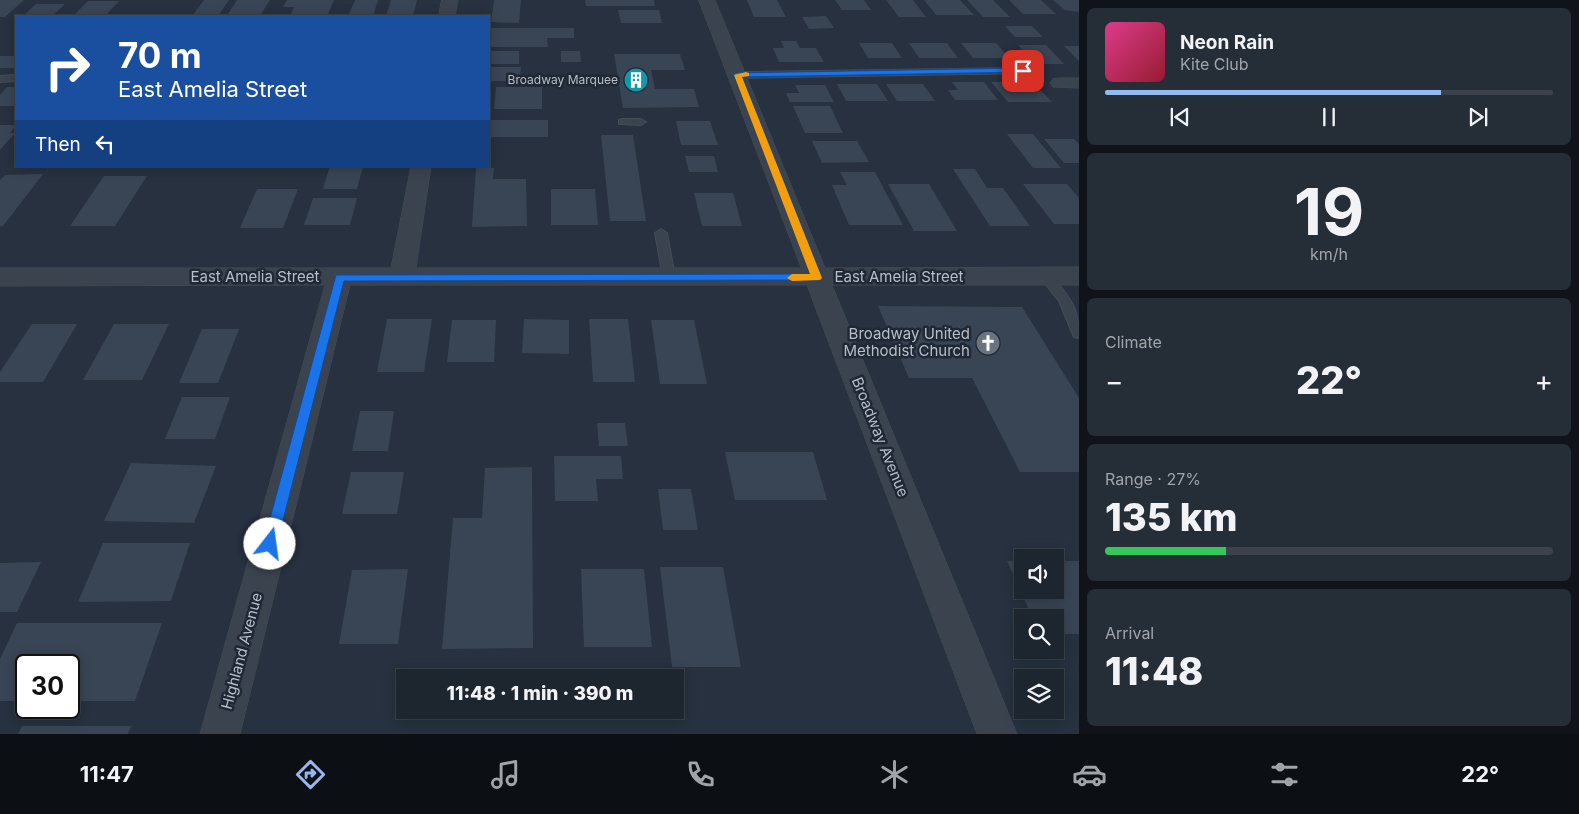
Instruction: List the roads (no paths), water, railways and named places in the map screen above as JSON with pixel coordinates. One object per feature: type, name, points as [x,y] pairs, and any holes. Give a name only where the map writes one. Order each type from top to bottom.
[{"type":"street","points":[[447,15],[450,0]]},
{"type":"street","name":"Broadway Avenue","points":[[707,0],[998,734]]},
{"type":"street","points":[[1058,83],[1079,83]]},
{"type":"street","points":[[402,276],[421,167]]},
{"type":"street","name":"East Amelia Street","points":[[0,277],[817,278],[1079,276]]},
{"type":"street","name":"Highland Avenue","points":[[220,734],[340,278]]},
{"type":"lane","points":[[738,75],[1023,71]]},
{"type":"lane","points":[[0,78],[15,78]]},
{"type":"lane","points":[[622,122],[641,122]]},
{"type":"lane","points":[[661,233],[669,277]]},
{"type":"lane","points":[[1046,276],[1064,299],[1079,333]]},
{"type":"place","name":"Broadway Marquee","points":[[636,80]]},
{"type":"place","name":"Broadway United Methodist Church","points":[[988,343]]}]
